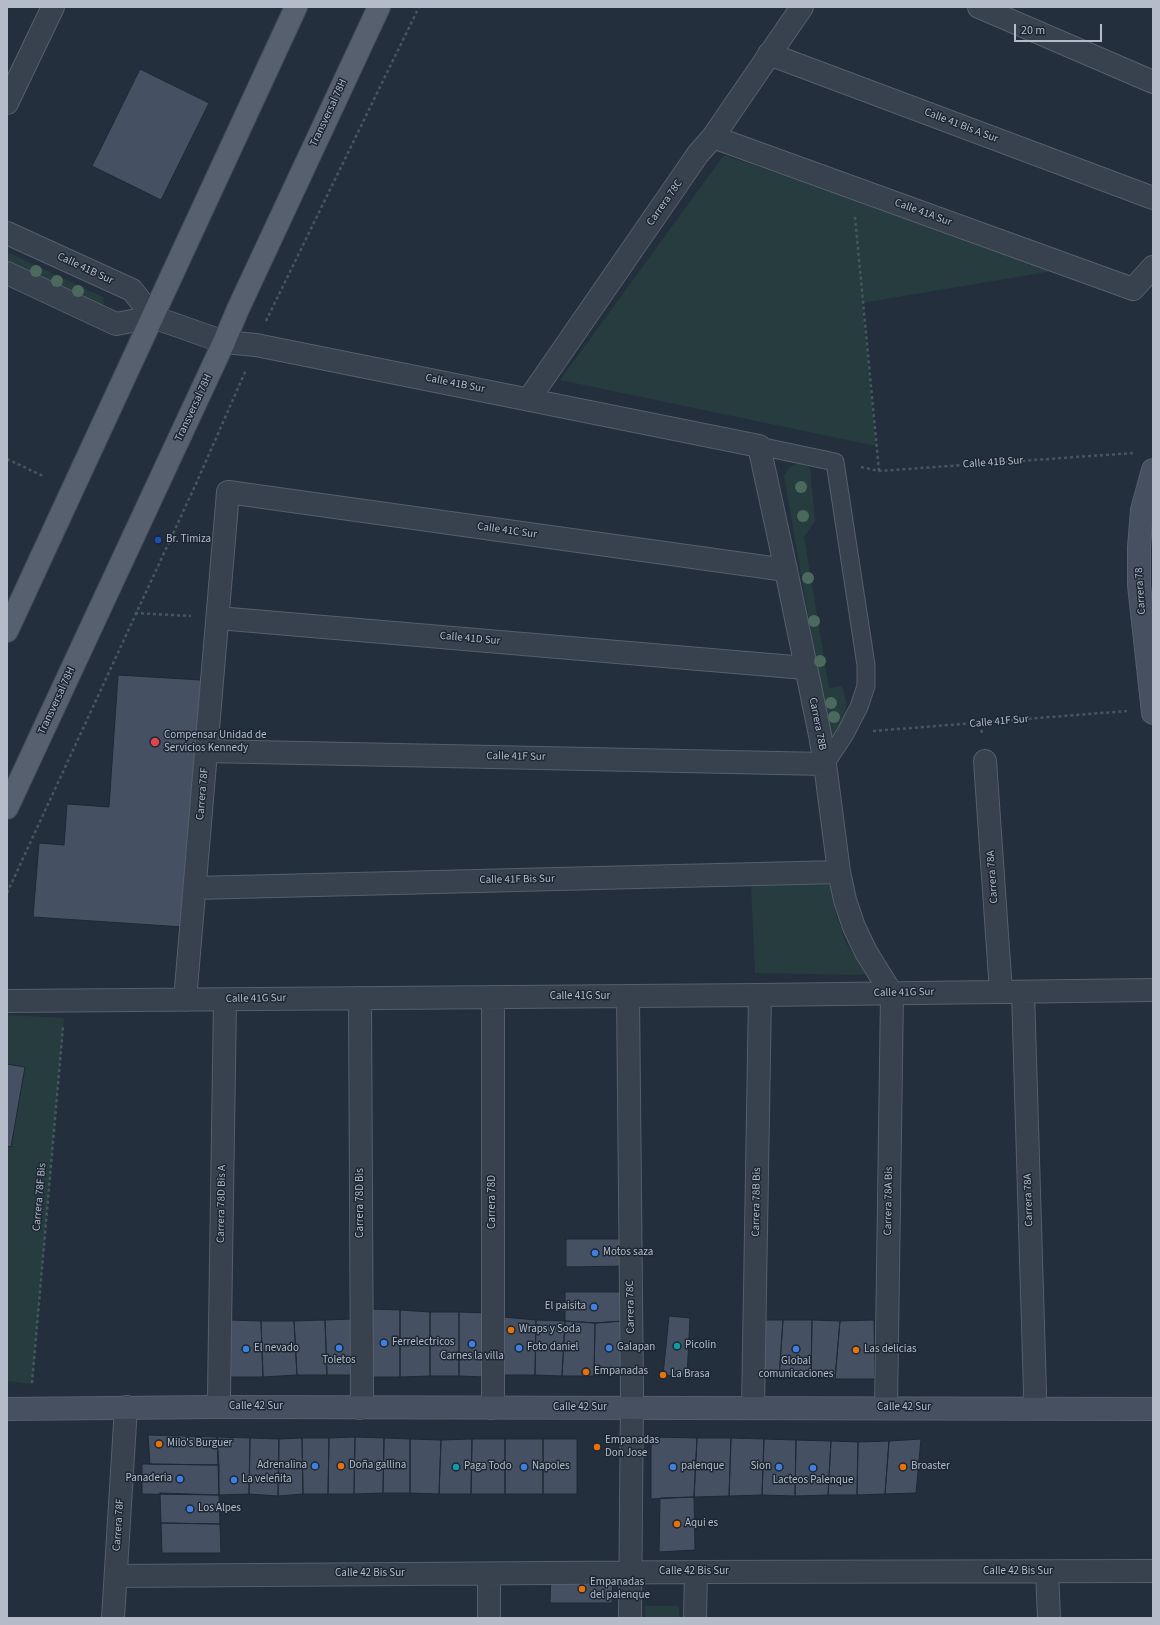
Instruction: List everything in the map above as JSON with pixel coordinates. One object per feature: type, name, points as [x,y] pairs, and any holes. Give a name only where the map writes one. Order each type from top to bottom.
[{"type":"main road","points":[[7,631],[296,7]]},
{"type":"main road","name":"Transversal 78H","points":[[7,808],[379,7]]},
{"type":"street","points":[[7,103],[53,7]]},
{"type":"street","name":"Carrera 78C","points":[[529,399],[698,154],[713,137],[802,7]]},
{"type":"street","points":[[979,7],[1153,82]]},
{"type":"street","name":"Calle 41 Bis A Sur","points":[[769,54],[1153,198]]},
{"type":"street","name":"Calle 41A Sur","points":[[713,137],[1133,290],[1153,268]]},
{"type":"street","name":"Calle 41B Sur","points":[[7,233],[132,290],[153,317],[224,342],[256,345],[759,446]]},
{"type":"street","points":[[7,273],[116,324],[153,317]]},
{"type":"street","name":"Carrera 78B","points":[[759,446],[786,570],[825,764],[839,872],[845,900],[854,927],[866,952],[892,994]]},
{"type":"street","name":"Carrera 78","points":[[1153,470],[1142,510],[1139,547],[1139,577],[1153,713]]},
{"type":"street","name":"Calle 41C Sur","points":[[228,492],[786,570]]},
{"type":"street","name":"Carrera 78F","points":[[185,1000],[228,492]]},
{"type":"street","name":"Calle 41D Sur","points":[[218,618],[805,668]]},
{"type":"street","name":"Calle 41F Sur","points":[[207,751],[825,764]]},
{"type":"street","name":"Carrera 78A","points":[[985,761],[1001,992]]},
{"type":"street","name":"Calle 41F Bis Sur","points":[[195,888],[839,872]]},
{"type":"street","name":"Calle 41G Sur","points":[[7,1001],[892,994],[1153,990]]},
{"type":"street","name":"Carrera 78A","points":[[1023,992],[1035,1392],[1034,1408]]},
{"type":"street","name":"Carrera 78A Bis","points":[[886,1408],[892,994]]},
{"type":"street","name":"Carrera 78B Bis","points":[[753,1408],[760,995]]},
{"type":"street","name":"Carrera 78C","points":[[628,996],[631,1408],[630,1618]]},
{"type":"street","name":"Carrera 78D","points":[[492,1408],[493,997]]},
{"type":"street","name":"Carrera 78D Bis","points":[[360,998],[362,1394],[360,1408]]},
{"type":"street","name":"Carrera 78D Bis A","points":[[217,1407],[219,1394],[225,1000]]},
{"type":"street","name":"Carrera 78F","points":[[113,1618],[126,1407]]},
{"type":"street","name":"Calle 42 Sur","points":[[7,1409],[217,1407],[1153,1409]]},
{"type":"street","name":"Calle 42 Bis Sur","points":[[116,1576],[696,1572],[1153,1571]]},
{"type":"street","points":[[695,1618],[696,1572]]},
{"type":"street","points":[[1047,1572],[1049,1618]]},
{"type":"street","points":[[489,1574],[489,1618]]},
{"type":"lane","points":[[759,446],[835,462],[866,665],[866,686],[859,707],[825,764]]},
{"type":"path","points":[[7,893],[135,613],[195,486],[266,321],[420,7]]},
{"type":"path","points":[[853,188],[862,303],[879,471]]},
{"type":"path","name":"Calle 41B Sur","points":[[835,462],[879,471],[1137,453]]},
{"type":"path","points":[[7,459],[45,477]]},
{"type":"path","points":[[135,613],[218,618]]},
{"type":"path","name":"Calle 41F Sur","points":[[844,734],[1153,709]]},
{"type":"path","name":"Carrera 78F Bis","points":[[31,1389],[65,1000]]},
{"type":"green space","points":[[724,155],[1058,270],[862,303],[876,446],[560,380]]},
{"type":"green space","points":[[7,252],[103,297],[104,303],[102,305],[7,263]]},
{"type":"green space","points":[[798,463],[803,463],[810,468],[815,521],[804,537],[829,688],[842,686],[846,701],[846,714],[839,729],[830,742],[784,476],[789,468]]},
{"type":"green space","points":[[830,880],[835,911],[846,943],[868,975],[755,973],[751,885]]},
{"type":"green space","points":[[7,1015],[64,1018],[32,1384],[7,1381]]},
{"type":"green space","points":[[645,1606],[679,1606],[679,1618],[645,1618]]},
{"type":"building","points":[[140,69],[209,103],[161,200],[92,166]]},
{"type":"building","name":"Compensar Unidad de Servicios Kennedy","points":[[118,675],[201,680],[183,927],[33,917],[39,843],[64,845],[67,804],[109,807]]},
{"type":"building","points":[[7,1064],[25,1067],[11,1147],[7,1146]]},
{"type":"building","name":"Motos saza","points":[[566,1239],[625,1239],[625,1266],[566,1267]]},
{"type":"building","name":"El paisita","points":[[565,1292],[624,1292],[623,1321],[595,1323],[565,1321]]},
{"type":"building","name":"Ferrelectricos","points":[[369,1309],[400,1310],[400,1377],[368,1377]]},
{"type":"building","points":[[400,1310],[430,1312],[430,1376],[400,1377]]},
{"type":"building","points":[[430,1312],[459,1312],[459,1376],[430,1376]]},
{"type":"building","name":"Carnes la villa","points":[[459,1312],[488,1313],[485,1377],[459,1376]]},
{"type":"building","name":"Picolin","points":[[669,1316],[690,1318],[687,1377],[663,1375]]},
{"type":"building","name":"Foto daniel","points":[[503,1317],[536,1320],[535,1375],[502,1375]]},
{"type":"building","name":"Toletos","points":[[352,1319],[353,1375],[327,1375],[325,1320]]},
{"type":"building","name":"El nevado","points":[[229,1320],[261,1321],[263,1377],[229,1377]]},
{"type":"building","points":[[325,1320],[327,1375],[297,1375],[294,1321]]},
{"type":"building","points":[[536,1320],[565,1321],[562,1376],[535,1375]]},
{"type":"building","points":[[759,1320],[783,1320],[779,1378],[757,1379]]},
{"type":"building","name":"Global comunicaciones","points":[[783,1320],[812,1320],[811,1378],[779,1378]]},
{"type":"building","points":[[812,1320],[840,1321],[835,1379],[811,1378]]},
{"type":"building","name":"Las delicias","points":[[874,1320],[875,1379],[835,1379],[840,1321]]},
{"type":"building","points":[[261,1321],[294,1321],[297,1375],[263,1377]]},
{"type":"building","points":[[565,1321],[595,1323],[594,1376],[562,1376]]},
{"type":"building","name":"Galapan","points":[[623,1321],[623,1374],[594,1376],[595,1323]]},
{"type":"building","points":[[148,1435],[217,1437],[219,1465],[150,1464]]},
{"type":"building","name":"La veleñita","points":[[217,1437],[250,1438],[249,1494],[219,1495]]},
{"type":"building","points":[[355,1437],[384,1438],[383,1493],[354,1494]]},
{"type":"building","name":"Doña gallina","points":[[355,1437],[354,1494],[328,1494],[329,1438]]},
{"type":"building","name":"palenque","points":[[651,1437],[697,1438],[694,1497],[651,1499]]},
{"type":"building","points":[[250,1438],[279,1439],[278,1496],[249,1494]]},
{"type":"building","name":"Adrenalina","points":[[302,1438],[329,1438],[328,1494],[303,1494]]},
{"type":"building","points":[[302,1438],[303,1494],[278,1496],[279,1439]]},
{"type":"building","points":[[384,1438],[410,1439],[410,1493],[383,1493]]},
{"type":"building","points":[[697,1438],[731,1438],[729,1496],[694,1497]]},
{"type":"building","points":[[731,1438],[764,1439],[762,1495],[729,1496]]},
{"type":"building","points":[[410,1439],[441,1440],[439,1494],[410,1493]]},
{"type":"building","points":[[472,1439],[505,1439],[505,1494],[471,1494]]},
{"type":"building","name":"Paga Todo","points":[[472,1439],[471,1494],[439,1494],[441,1440]]},
{"type":"building","name":"Napoles","points":[[505,1439],[543,1439],[543,1494],[505,1494]]},
{"type":"building","points":[[543,1439],[577,1439],[577,1494],[543,1494]]},
{"type":"building","name":"Sion","points":[[764,1439],[796,1440],[795,1496],[762,1495]]},
{"type":"building","name":"Broaster","points":[[921,1439],[916,1493],[885,1494],[889,1441]]},
{"type":"building","name":"Lacteos Palenque","points":[[796,1440],[831,1441],[828,1495],[795,1496]]},
{"type":"building","points":[[831,1441],[858,1442],[857,1495],[828,1495]]},
{"type":"building","points":[[889,1441],[885,1494],[857,1495],[858,1442]]},
{"type":"building","name":"Panaderia","points":[[142,1464],[219,1465],[219,1495],[142,1494]]},
{"type":"building","name":"Los Alpes","points":[[160,1493],[219,1495],[220,1524],[161,1523]]},
{"type":"building","name":"Aqui es","points":[[694,1497],[695,1550],[659,1552],[660,1498]]},
{"type":"building","points":[[161,1523],[220,1524],[221,1553],[162,1553]]},
{"type":"building","name":"Empanadas del palenque","points":[[551,1574],[613,1575],[612,1603],[550,1603]]},
{"type":"place","name":"Br. Timiza","points":[[158,540]]},
{"type":"place","name":"Compensar Unidad de Servicios Kennedy","points":[[155,742]]},
{"type":"place","name":"Motos saza","points":[[595,1253]]},
{"type":"place","name":"El paisita","points":[[594,1307]]},
{"type":"place","name":"Wraps y Soda","points":[[511,1330]]},
{"type":"place","name":"Ferrelectricos","points":[[384,1343]]},
{"type":"place","name":"Carnes la villa","points":[[472,1344]]},
{"type":"place","name":"Picolin","points":[[677,1346]]},
{"type":"place","name":"Toletos","points":[[339,1348]]},
{"type":"place","name":"Foto daniel","points":[[519,1348]]},
{"type":"place","name":"Galapan","points":[[609,1348]]},
{"type":"place","name":"El nevado","points":[[246,1349]]},
{"type":"place","name":"Global comunicaciones","points":[[796,1349]]},
{"type":"place","name":"Las delicias","points":[[856,1350]]},
{"type":"place","name":"Empanadas","points":[[586,1372]]},
{"type":"place","name":"La Brasa","points":[[663,1375]]},
{"type":"place","name":"Milo's Burguer","points":[[159,1444]]},
{"type":"place","name":"Empanadas Don Jose","points":[[597,1447]]},
{"type":"place","name":"Adrenalina","points":[[315,1466]]},
{"type":"place","name":"Doña gallina","points":[[341,1466]]},
{"type":"place","name":"Paga Todo","points":[[456,1467]]},
{"type":"place","name":"Napoles","points":[[524,1467]]},
{"type":"place","name":"palenque","points":[[673,1467]]},
{"type":"place","name":"Sion","points":[[779,1467]]},
{"type":"place","name":"Broaster","points":[[903,1467]]},
{"type":"place","name":"Lacteos Palenque","points":[[813,1468]]},
{"type":"place","name":"Panaderia","points":[[180,1479]]},
{"type":"place","name":"La veleñita","points":[[234,1480]]},
{"type":"place","name":"Los Alpes","points":[[190,1509]]},
{"type":"place","name":"Aqui es","points":[[677,1524]]},
{"type":"place","name":"Empanadas del palenque","points":[[582,1589]]}]
